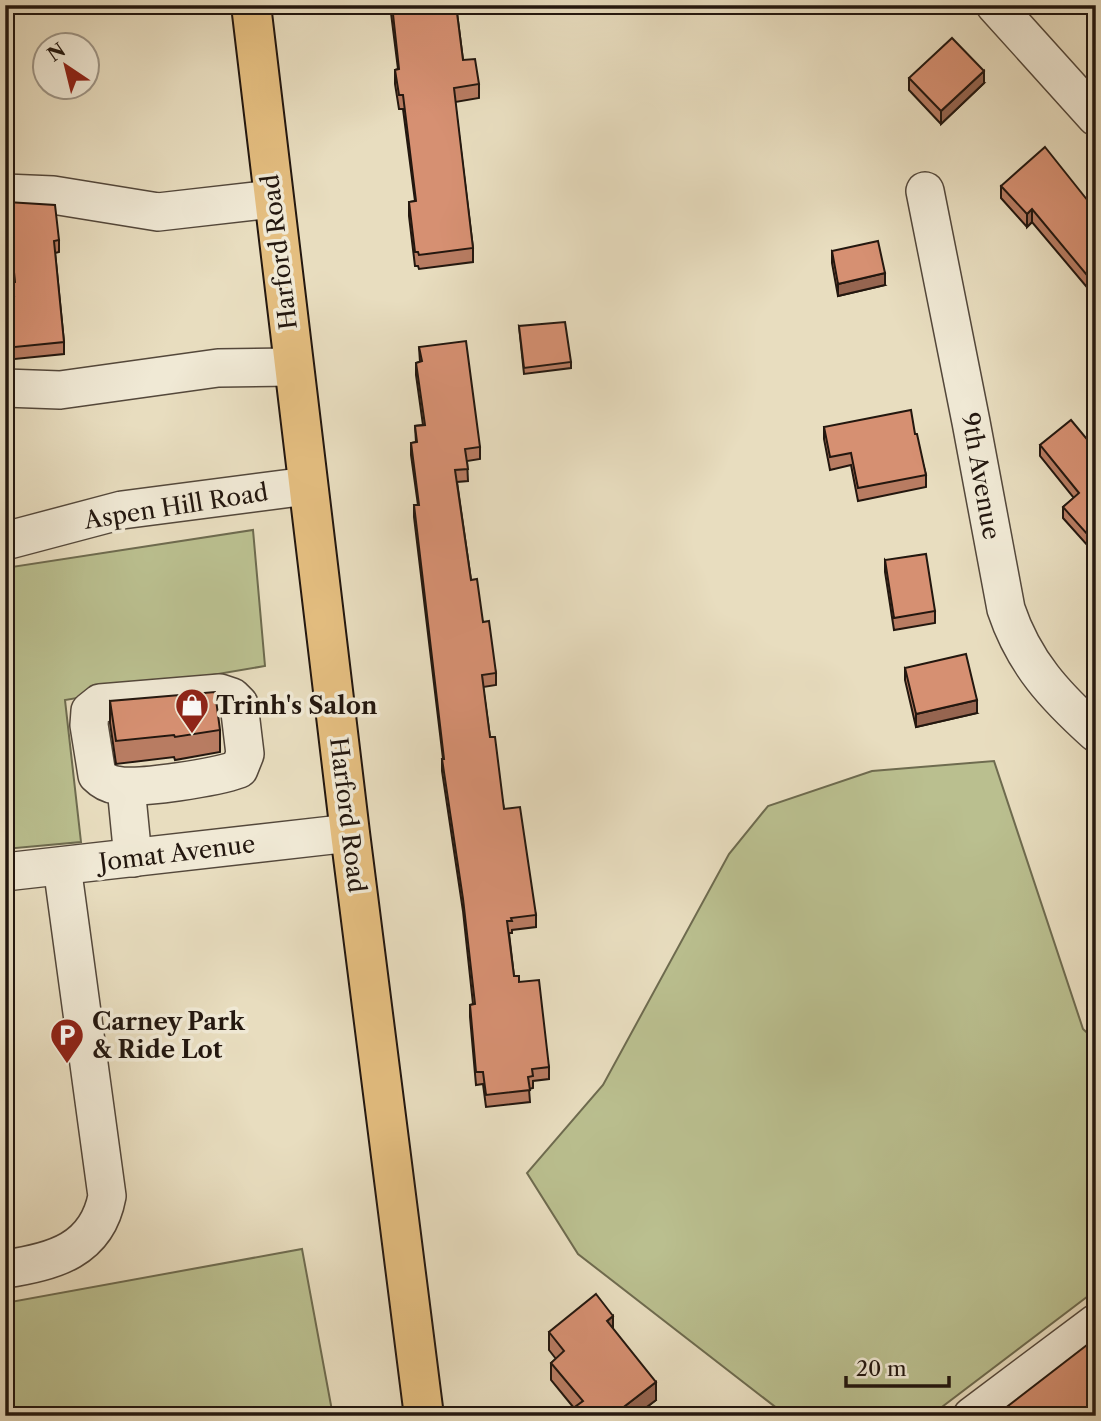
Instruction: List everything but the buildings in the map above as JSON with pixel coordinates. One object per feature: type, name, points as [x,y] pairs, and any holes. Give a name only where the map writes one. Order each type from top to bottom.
[{"type":"main road","name":"Harford Road","points":[[251,5],[349,833],[424,1416]]},
{"type":"street","points":[[995,5],[1096,117]]},
{"type":"street","name":"9th Avenue","points":[[925,191],[1006,609],[1015,636],[1041,677],[1058,699],[1096,733]]},
{"type":"street","points":[[5,193],[53,195],[158,212],[272,199]]},
{"type":"street","points":[[5,388],[60,390],[218,368],[292,367]]},
{"type":"street","name":"Aspen Hill Road","points":[[5,541],[122,510],[307,486]]},
{"type":"street","points":[[126,787],[134,858]]},
{"type":"street","name":"Jomat Avenue","points":[[5,872],[349,833]]},
{"type":"street","points":[[5,1269],[62,1256],[86,1240],[103,1216],[107,1196],[62,866]]},
{"type":"street","points":[[972,1416],[1096,1323]]},
{"type":"green space","points":[[253,530],[265,666],[65,700],[81,842],[5,849],[5,568]]},
{"type":"green space","points":[[994,761],[1083,1029],[1096,1041],[1096,1290],[930,1416],[787,1416],[578,1254],[527,1173],[603,1085],[729,854],[768,806],[872,771]]},
{"type":"green space","points":[[302,1249],[333,1416],[5,1416],[5,1303]]},
{"type":"place","name":"Trinh's Salon","points":[[192,735]]},
{"type":"place","name":"Carney Park & Ride Lot","points":[[67,1065]]}]
